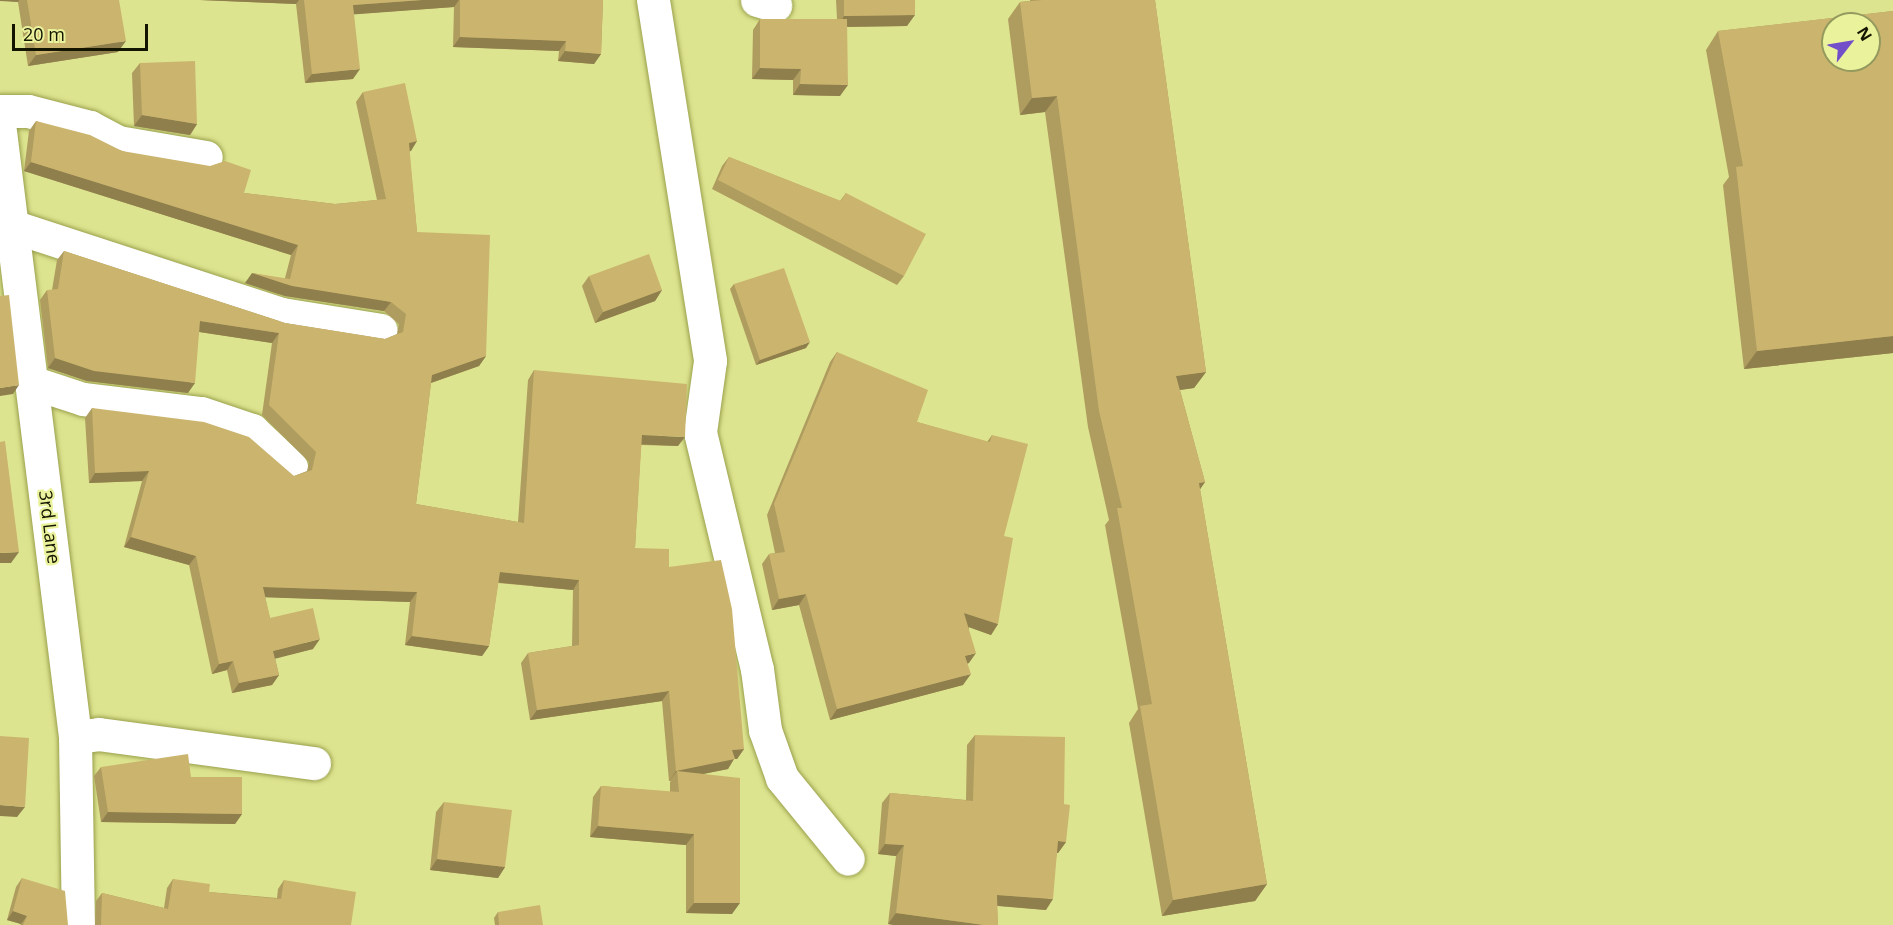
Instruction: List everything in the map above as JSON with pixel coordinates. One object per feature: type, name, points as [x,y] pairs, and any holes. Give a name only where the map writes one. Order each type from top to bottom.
[{"type":"street","points":[[653,0],[710,361],[700,432],[757,669],[765,730],[782,778],[848,859]]},
{"type":"street","points":[[0,111],[28,111],[90,127],[118,142],[206,157]]},
{"type":"street","name":"3rd Lane","points":[[0,130],[75,737],[78,925]]},
{"type":"street","points":[[12,226],[281,314],[381,330]]},
{"type":"street","points":[[31,382],[83,399],[201,413],[252,430],[291,467]]},
{"type":"street","points":[[75,737],[99,734],[314,763]]},
{"type":"building","points":[[27,0],[119,0],[126,41],[36,55]]},
{"type":"building","points":[[304,0],[422,0],[353,5],[360,69],[312,74]]},
{"type":"building","points":[[460,0],[603,0],[601,54],[565,51],[566,41],[460,37]]},
{"type":"building","points":[[844,0],[915,0],[915,15],[844,16]]},
{"type":"building","points":[[1155,0],[1206,372],[1176,376],[1205,482],[1199,483],[1267,884],[1173,900],[1140,706],[1152,704],[1117,508],[1122,508],[1099,411],[1057,96],[1032,98],[1020,2]]},
{"type":"building","points":[[1893,11],[1893,336],[1757,351],[1736,167],[1743,166],[1718,31],[1821,19],[1821,72],[1881,72],[1881,12]]},
{"type":"building","points":[[760,19],[847,19],[848,85],[800,84],[801,69],[760,68]]},
{"type":"building","points":[[195,61],[197,124],[142,115],[140,63]]},
{"type":"building","points":[[405,83],[417,141],[409,143],[417,232],[490,235],[486,356],[432,375],[416,504],[524,523],[534,370],[687,384],[685,437],[642,435],[635,548],[669,549],[669,567],[721,560],[732,609],[744,749],[732,750],[735,759],[676,771],[669,691],[537,710],[528,653],[579,645],[579,580],[500,572],[489,646],[412,636],[417,592],[263,587],[270,618],[313,608],[320,639],[273,651],[279,675],[239,683],[233,661],[219,664],[196,556],[131,537],[149,471],[95,473],[92,408],[204,422],[249,437],[294,476],[312,470],[316,452],[269,405],[279,333],[200,321],[195,383],[94,371],[55,358],[47,290],[58,289],[64,251],[285,323],[385,339],[403,332],[406,314],[391,302],[292,286],[252,273],[290,279],[298,245],[31,162],[36,121],[90,135],[122,151],[210,166],[225,161],[251,170],[244,193],[335,204],[386,199],[363,92]]},
{"type":"building","points":[[729,157],[841,201],[846,193],[926,234],[904,276],[718,180]]},
{"type":"building","points":[[649,254],[662,290],[603,312],[589,276]]},
{"type":"building","points":[[784,268],[810,342],[760,360],[734,284]]},
{"type":"building","points":[[9,295],[19,385],[0,388],[0,296]]},
{"type":"building","points":[[837,352],[928,390],[917,422],[990,442],[992,435],[1028,444],[1004,536],[1013,538],[998,624],[964,613],[976,653],[965,656],[971,674],[837,709],[806,594],[779,599],[769,554],[785,552],[774,504]]},
{"type":"building","points":[[5,441],[19,552],[0,553],[0,442]]},
{"type":"building","points":[[975,735],[1065,737],[1064,804],[1070,805],[1066,842],[1058,841],[1053,899],[997,895],[998,925],[896,913],[904,845],[885,844],[890,793],[973,801]]},
{"type":"building","points":[[0,736],[29,738],[25,807],[0,805]]},
{"type":"building","points":[[188,754],[191,777],[242,777],[242,814],[108,812],[101,767]]},
{"type":"building","points":[[677,771],[740,778],[740,903],[694,903],[694,834],[598,826],[601,786],[679,792]]},
{"type":"building","points":[[444,802],[512,810],[505,867],[437,859]]},
{"type":"building","points":[[22,878],[65,891],[68,925],[23,925],[27,916],[13,911]]},
{"type":"building","points":[[173,879],[210,884],[209,892],[281,899],[284,880],[356,892],[351,925],[101,925],[102,893],[168,909]]},
{"type":"building","points":[[540,905],[543,925],[499,925],[498,912]]}]
